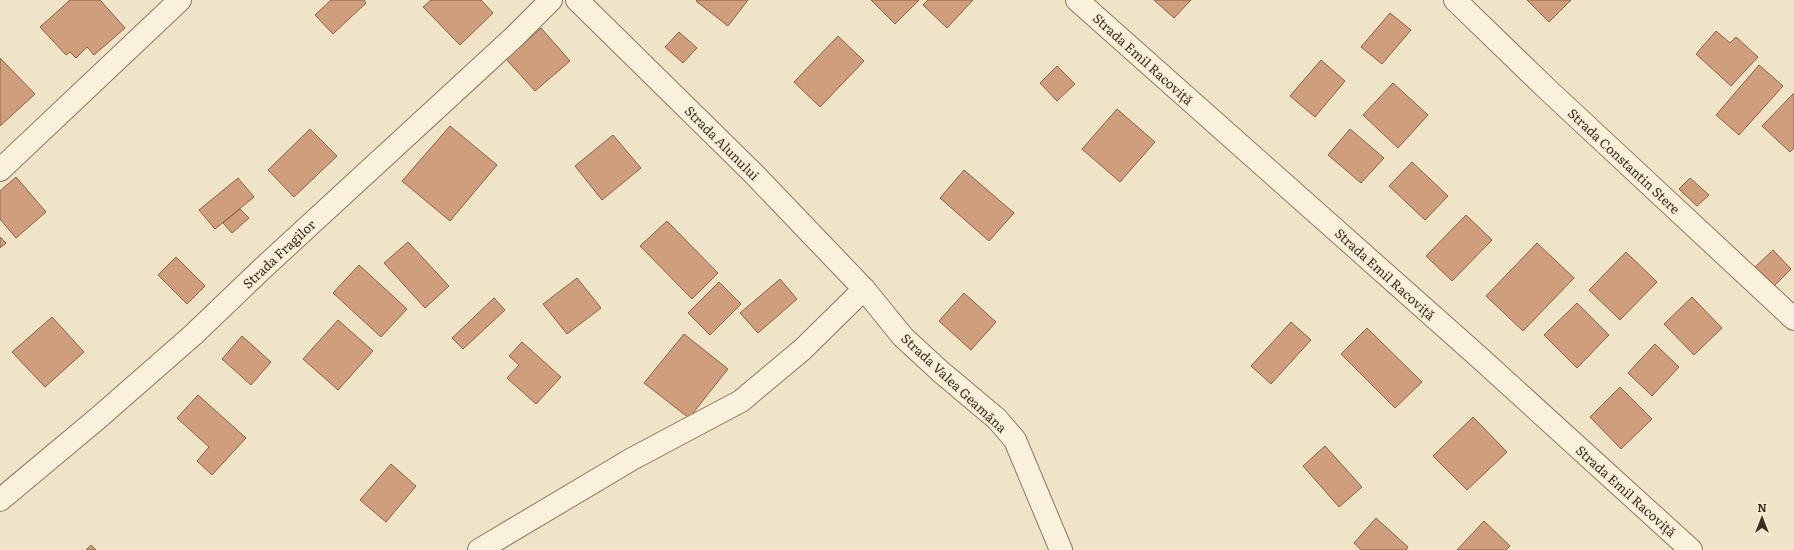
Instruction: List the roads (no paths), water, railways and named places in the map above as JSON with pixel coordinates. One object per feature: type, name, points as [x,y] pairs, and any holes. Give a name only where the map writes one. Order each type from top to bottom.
[{"type":"street","points":[[0,170],[180,0]]},
{"type":"street","name":"Strada Fragilor","points":[[0,500],[97,419],[193,335],[263,268],[509,41],[551,0]]},
{"type":"street","name":"Strada Alunului","points":[[577,0],[752,173],[864,289]]},
{"type":"street","name":"Strada Emil Racoviță","points":[[1077,0],[1468,347],[1691,550]]},
{"type":"street","name":"Strada Constantin Stere","points":[[1455,0],[1547,89],[1794,319]]},
{"type":"street","points":[[479,550],[632,459],[741,400],[803,349],[864,289]]},
{"type":"street","name":"Strada Valea Geamăna","points":[[864,289],[903,337],[941,372],[997,419],[1015,440],[1061,550]]}]
